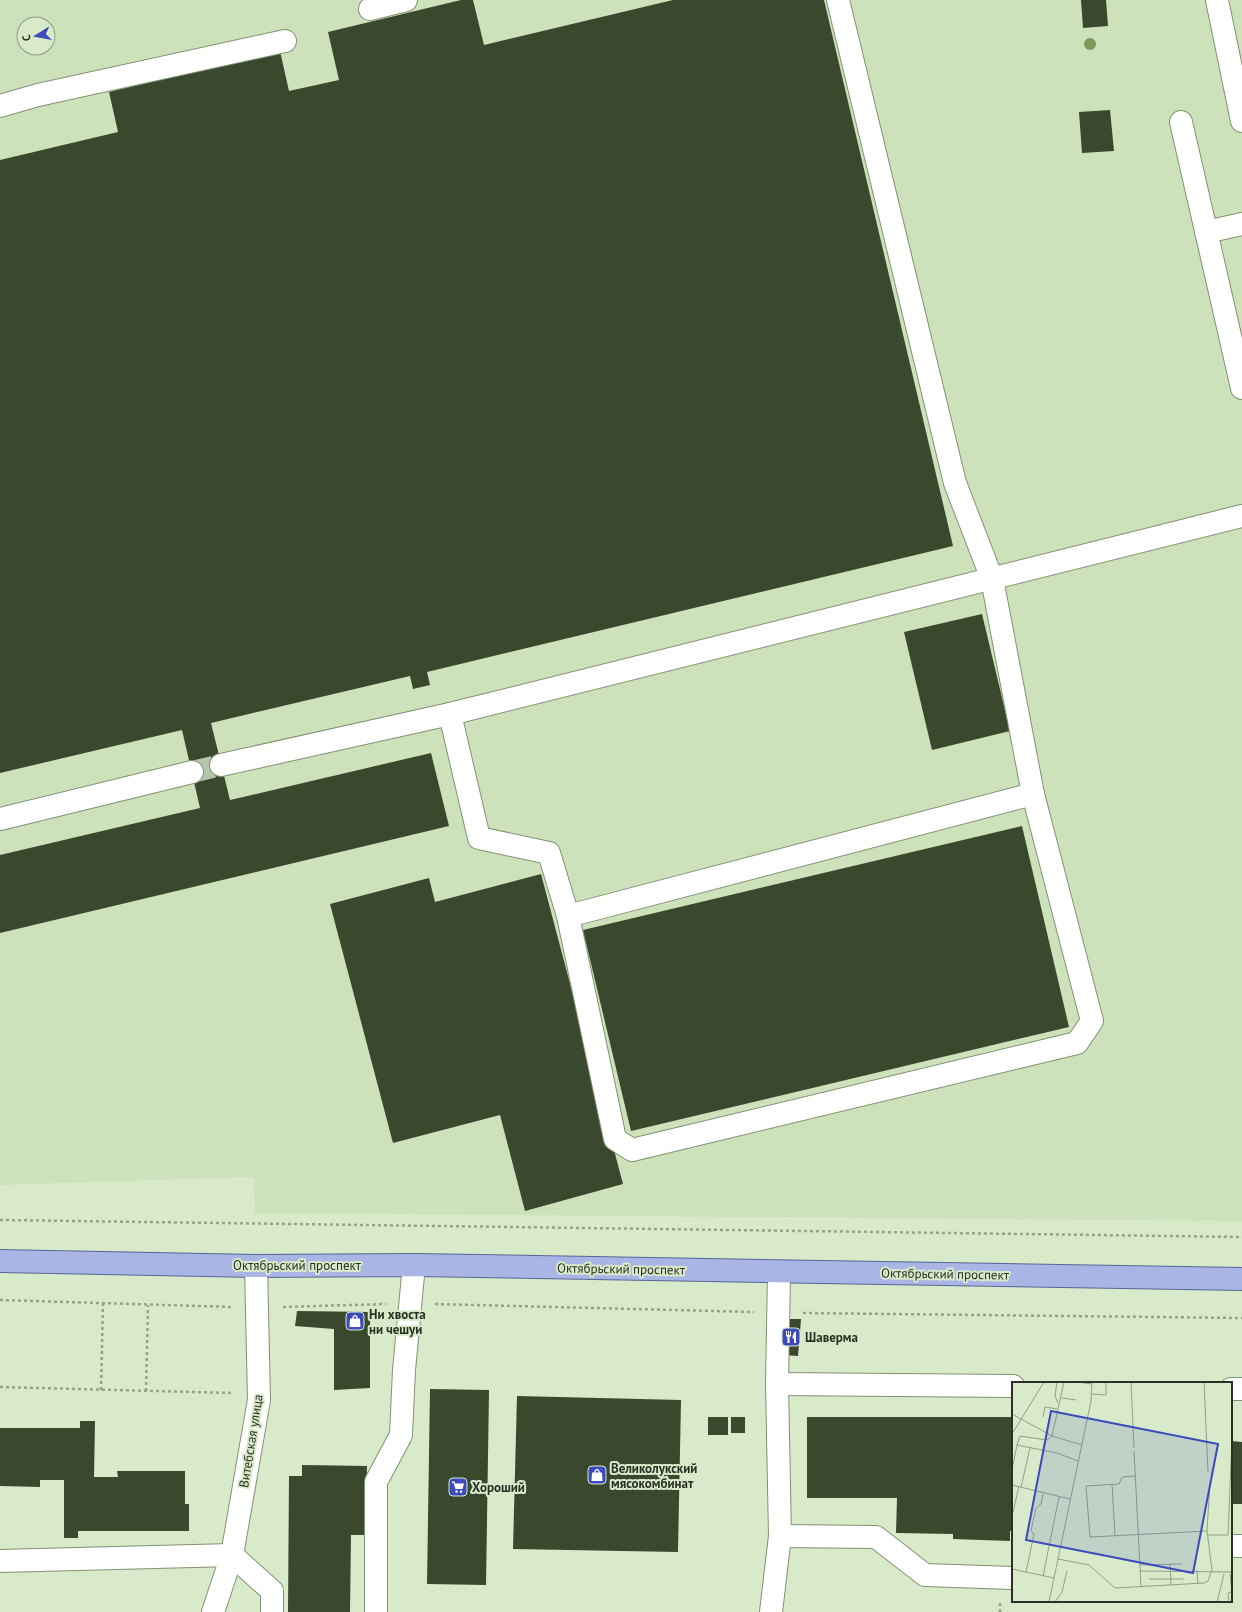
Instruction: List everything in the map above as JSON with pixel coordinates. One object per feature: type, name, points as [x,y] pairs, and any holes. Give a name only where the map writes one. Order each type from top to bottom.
[{"type":"main road","name":"Октябрьский проспект","points":[[0,1261],[256,1266],[414,1265],[1242,1279]]},
{"type":"street","points":[[370,9],[406,0]]},
{"type":"street","points":[[450,714],[479,838],[549,853],[568,916],[614,1139],[632,1150],[1077,1042],[1092,1021],[1033,794],[992,579],[955,483],[838,0]]},
{"type":"street","points":[[1217,0],[1242,121]]},
{"type":"street","points":[[0,106],[38,95],[285,41]]},
{"type":"street","points":[[1181,122],[1242,388]]},
{"type":"street","points":[[1206,232],[1242,224]]},
{"type":"street","points":[[221,765],[450,714],[1242,516]]},
{"type":"street","points":[[0,819],[192,772]]},
{"type":"street","points":[[568,916],[1033,794]]},
{"type":"street","points":[[376,1612],[376,1482],[401,1435],[404,1370],[414,1265]]},
{"type":"street","name":"Витебская улица","points":[[213,1612],[232,1555],[259,1393],[256,1266]]},
{"type":"street","points":[[771,1612],[780,1536],[777,1384],[779,1272]]},
{"type":"street","points":[[777,1384],[1012,1386]]},
{"type":"street","points":[[780,1536],[876,1537],[924,1575],[1012,1578]]},
{"type":"street","points":[[0,1560],[232,1555],[272,1591],[272,1612]]},
{"type":"path","points":[[0,1220],[1242,1237]]},
{"type":"path","points":[[0,1300],[257,1308],[411,1303],[778,1312],[1242,1318]]},
{"type":"path","points":[[101,1390],[103,1303]]},
{"type":"path","points":[[146,1391],[148,1305]]},
{"type":"path","points":[[0,1387],[259,1393]]},
{"type":"shaded area","points":[[0,0],[1242,0],[1242,1221],[255,1213],[254,1177],[0,1185]]},
{"type":"building","points":[[461,0],[473,0],[484,45],[673,0],[824,0],[953,546],[427,672],[430,685],[413,689],[410,676],[211,723],[230,800],[431,753],[449,826],[0,933],[0,855],[200,808],[182,730],[0,773],[0,160],[118,132],[109,92],[280,51],[289,91],[339,80],[328,32]]},
{"type":"building","points":[[1081,0],[1106,0],[1108,26],[1083,28]]},
{"type":"building","points":[[1110,110],[1114,151],[1082,153],[1079,112]]},
{"type":"building","points":[[982,614],[1010,731],[932,750],[904,632]]},
{"type":"building","points":[[1022,826],[1069,1027],[631,1131],[583,930]]},
{"type":"building","points":[[541,874],[623,1184],[525,1211],[500,1115],[393,1143],[330,904],[429,878],[435,902]]},
{"type":"building","points":[[297,1311],[370,1312],[370,1388],[334,1390],[334,1329],[295,1326]]},
{"type":"building","name":"Шаверма","points":[[782,1319],[801,1319],[798,1356],[782,1355]]},
{"type":"building","name":"Хороший","points":[[430,1389],[489,1390],[486,1585],[427,1584]]},
{"type":"building","name":"Великолукский мясокомбинат","points":[[517,1396],[681,1400],[678,1552],[513,1549]]},
{"type":"building","points":[[708,1417],[728,1417],[728,1435],[708,1435]]},
{"type":"building","points":[[731,1417],[745,1417],[745,1433],[731,1433]]},
{"type":"building","points":[[807,1417],[1012,1417],[1012,1531],[1010,1531],[1010,1541],[953,1539],[953,1534],[896,1533],[897,1498],[807,1498]]},
{"type":"building","points":[[80,1421],[95,1421],[94,1477],[118,1477],[117,1471],[185,1471],[185,1504],[189,1504],[189,1531],[78,1531],[78,1538],[64,1538],[64,1480],[40,1480],[40,1487],[0,1486],[0,1428],[80,1428]]},
{"type":"building","points":[[1232,1441],[1242,1442],[1242,1504],[1232,1504]]},
{"type":"building","points":[[302,1465],[367,1466],[366,1535],[351,1535],[350,1612],[288,1612],[289,1476],[302,1476]]},
{"type":"tunnel","points":[[192,772],[221,765]]},
{"type":"place","name":"Ни хвоста ни чешуи","points":[[355,1321]]},
{"type":"place","name":"Шаверма","points":[[791,1337]]},
{"type":"place","name":"Великолукский мясокомбинат","points":[[597,1475]]},
{"type":"place","name":"Хороший","points":[[458,1487]]}]
